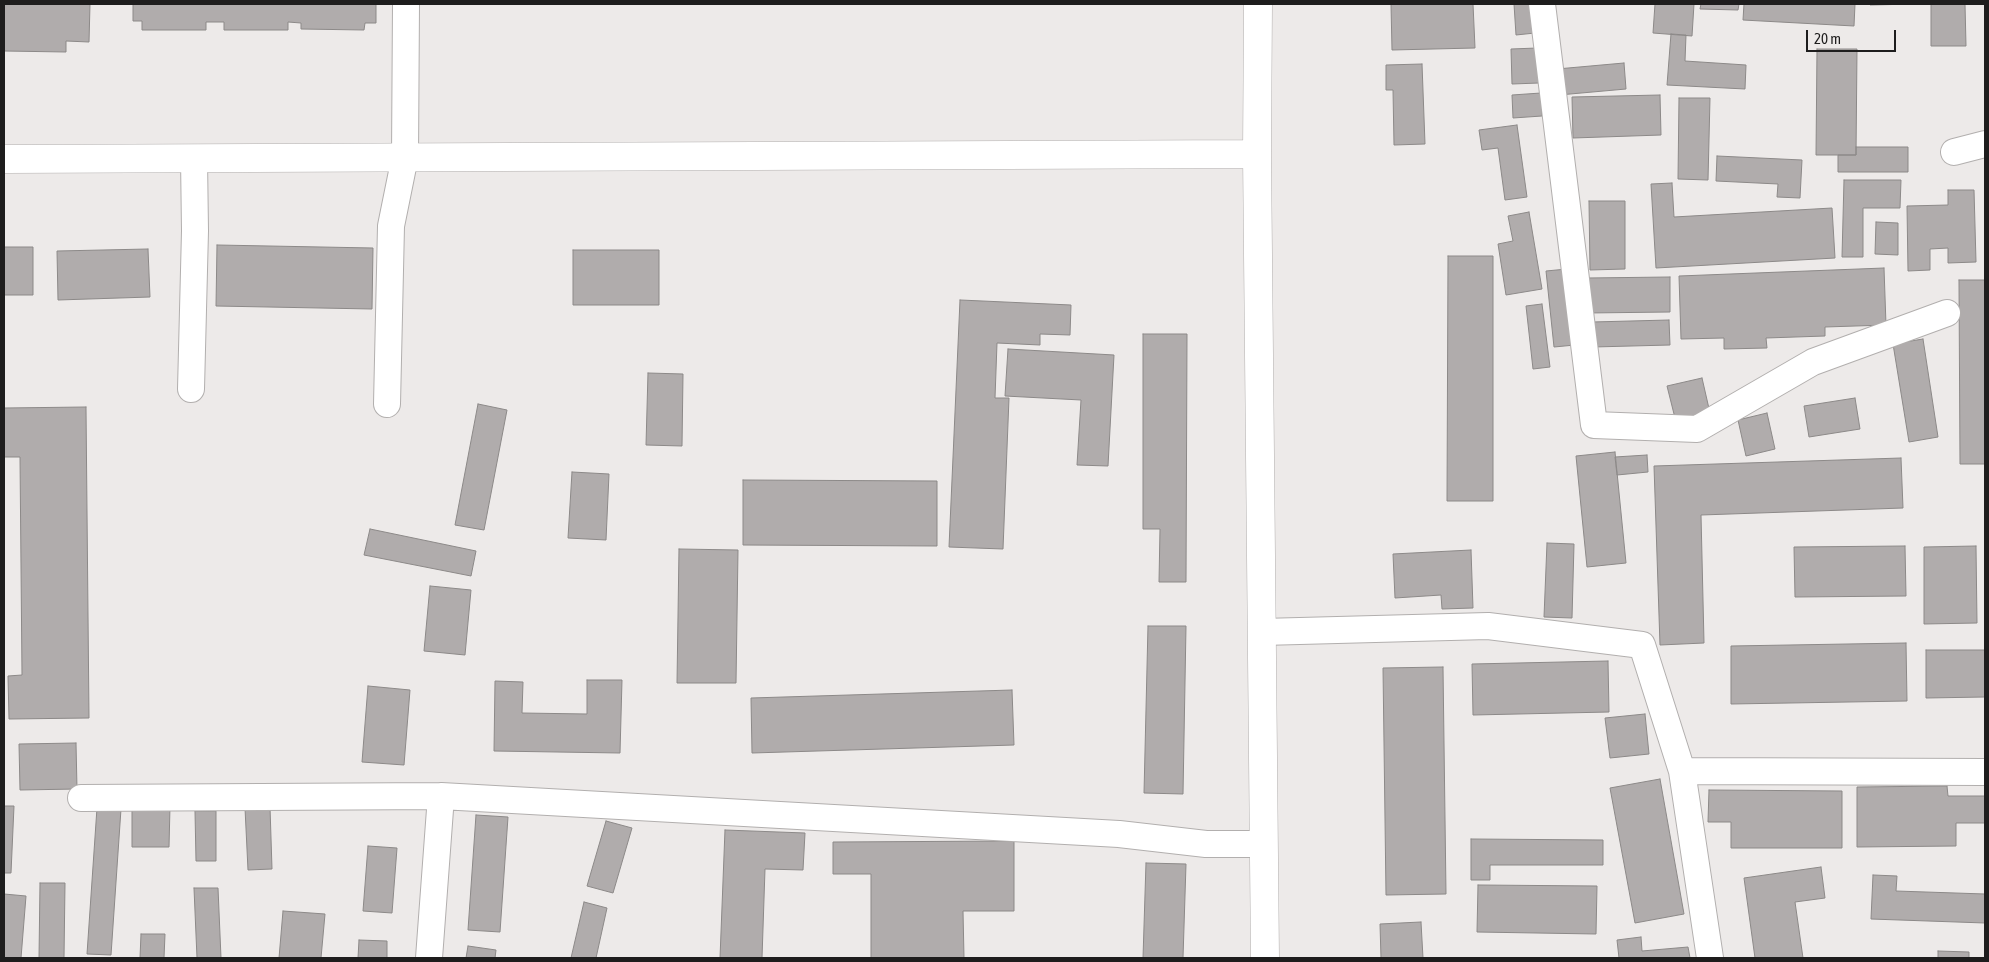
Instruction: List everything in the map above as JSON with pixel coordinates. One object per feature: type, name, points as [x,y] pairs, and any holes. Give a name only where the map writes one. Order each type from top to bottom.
[{"type":"street","points":[[387,404],[391,226],[405,157],[406,4]]},
{"type":"street","points":[[1258,4],[1257,154],[1265,958]]},
{"type":"street","points":[[1542,4],[1594,425],[1697,429],[1813,362],[1948,313]]},
{"type":"street","points":[[1954,152],[1985,144]]},
{"type":"street","points":[[4,158],[1257,154]]},
{"type":"street","points":[[191,389],[195,231],[194,158]]},
{"type":"street","points":[[1262,632],[1488,626],[1642,645],[1682,771],[1710,958]]},
{"type":"street","points":[[1682,771],[1985,772]]},
{"type":"street","points":[[81,798],[441,796],[1119,834],[1206,844],[1264,844]]},
{"type":"street","points":[[429,958],[441,796]]},
{"type":"building","points":[[4,4],[90,4],[89,42],[66,41],[66,52],[4,51]]},
{"type":"building","points":[[133,4],[376,4],[376,23],[365,23],[364,30],[301,29],[301,23],[288,22],[288,30],[224,30],[224,22],[206,22],[206,30],[142,30],[142,21],[133,21]]},
{"type":"building","points":[[1391,4],[1473,4],[1475,48],[1392,50]]},
{"type":"building","points":[[1514,4],[1533,4],[1535,33],[1516,35]]},
{"type":"building","points":[[1655,4],[1694,4],[1692,36],[1653,33]]},
{"type":"building","points":[[1701,4],[1739,4],[1738,10],[1700,9]]},
{"type":"building","points":[[1744,4],[1855,4],[1854,26],[1743,20]]},
{"type":"building","points":[[1870,4],[1915,4],[1870,5]]},
{"type":"building","points":[[1931,4],[1965,4],[1966,46],[1931,46]]},
{"type":"building","points":[[1671,34],[1686,35],[1685,61],[1746,65],[1745,89],[1667,85]]},
{"type":"building","points":[[1537,48],[1539,83],[1512,84],[1511,49]]},
{"type":"building","points":[[1817,49],[1857,49],[1856,155],[1816,155]]},
{"type":"building","points":[[1624,63],[1626,89],[1559,95],[1557,69]]},
{"type":"building","points":[[1422,64],[1425,144],[1394,145],[1393,90],[1386,90],[1386,65]]},
{"type":"building","points":[[1541,93],[1542,116],[1513,118],[1512,95]]},
{"type":"building","points":[[1660,95],[1661,135],[1573,138],[1572,97]]},
{"type":"building","points":[[1679,98],[1710,98],[1708,180],[1678,179]]},
{"type":"building","points":[[1517,125],[1527,197],[1505,200],[1498,148],[1482,150],[1479,130]]},
{"type":"building","points":[[1856,147],[1908,147],[1908,172],[1838,172],[1838,155],[1856,155]]},
{"type":"building","points":[[1717,156],[1802,160],[1800,198],[1777,197],[1778,184],[1716,181]]},
{"type":"building","points":[[1844,180],[1901,180],[1900,208],[1863,208],[1863,257],[1842,257]]},
{"type":"building","points":[[1672,183],[1674,217],[1832,208],[1835,258],[1656,268],[1651,184]]},
{"type":"building","points":[[1948,190],[1974,190],[1976,262],[1948,263],[1948,248],[1930,249],[1930,270],[1908,271],[1907,206],[1948,205]]},
{"type":"building","points":[[1589,201],[1625,201],[1625,269],[1590,270]]},
{"type":"building","points":[[1529,212],[1542,289],[1506,295],[1498,244],[1513,241],[1508,216]]},
{"type":"building","points":[[1876,222],[1898,223],[1898,255],[1875,254]]},
{"type":"building","points":[[217,245],[373,248],[372,309],[216,306]]},
{"type":"building","points":[[4,247],[33,247],[33,295],[4,295]]},
{"type":"building","points":[[148,249],[150,297],[58,300],[57,251]]},
{"type":"building","points":[[573,250],[659,250],[659,305],[573,305]]},
{"type":"building","points":[[1448,256],[1493,256],[1493,501],[1447,501]]},
{"type":"building","points":[[1884,268],[1886,325],[1825,327],[1825,336],[1766,338],[1767,348],[1724,349],[1724,338],[1681,339],[1679,276]]},
{"type":"building","points":[[1567,269],[1575,345],[1554,347],[1546,271]]},
{"type":"building","points":[[1670,277],[1670,312],[1587,313],[1587,278]]},
{"type":"building","points":[[1959,280],[1985,280],[1985,464],[1960,464]]},
{"type":"building","points":[[960,300],[1071,305],[1070,335],[1040,334],[1040,345],[997,343],[995,398],[1009,398],[1003,549],[949,547]]},
{"type":"building","points":[[1542,304],[1550,367],[1533,369],[1526,306]]},
{"type":"building","points":[[1669,320],[1670,345],[1593,347],[1592,322]]},
{"type":"building","points":[[1143,334],[1187,334],[1186,582],[1159,582],[1160,529],[1143,529]]},
{"type":"building","points":[[1923,339],[1938,437],[1909,442],[1893,344]]},
{"type":"building","points":[[1008,349],[1114,355],[1108,466],[1077,465],[1081,400],[1005,396]]},
{"type":"building","points":[[648,373],[683,374],[682,446],[646,445]]},
{"type":"building","points":[[1702,378],[1710,413],[1676,422],[1667,386]]},
{"type":"building","points":[[1855,398],[1860,429],[1809,437],[1804,406]]},
{"type":"building","points":[[478,404],[507,410],[484,530],[455,525]]},
{"type":"building","points":[[86,407],[89,718],[9,719],[8,676],[22,675],[20,457],[4,457],[4,408]]},
{"type":"building","points":[[1767,413],[1775,449],[1746,456],[1738,420]]},
{"type":"building","points":[[1615,452],[1626,563],[1587,567],[1576,456]]},
{"type":"building","points":[[1647,455],[1648,472],[1617,475],[1615,457]]},
{"type":"building","points":[[1901,458],[1903,508],[1701,515],[1704,643],[1660,645],[1654,466]]},
{"type":"building","points":[[572,472],[609,474],[606,540],[568,538]]},
{"type":"building","points":[[743,480],[937,481],[937,546],[743,545]]},
{"type":"building","points":[[370,529],[476,551],[471,576],[364,555]]},
{"type":"building","points":[[1547,543],[1574,544],[1572,618],[1544,617]]},
{"type":"building","points":[[1905,546],[1906,596],[1795,597],[1794,547]]},
{"type":"building","points":[[1976,546],[1977,623],[1924,624],[1924,547]]},
{"type":"building","points":[[679,549],[738,550],[736,683],[677,683]]},
{"type":"building","points":[[1471,550],[1473,608],[1442,609],[1441,595],[1395,598],[1393,554]]},
{"type":"building","points":[[430,586],[471,590],[465,655],[424,651]]},
{"type":"building","points":[[1148,626],[1186,626],[1183,794],[1144,793]]},
{"type":"building","points":[[1906,643],[1907,701],[1731,704],[1731,646]]},
{"type":"building","points":[[1926,650],[1985,650],[1985,697],[1926,698]]},
{"type":"building","points":[[1608,661],[1609,712],[1473,715],[1472,664]]},
{"type":"building","points":[[1443,667],[1446,894],[1386,895],[1383,668]]},
{"type":"building","points":[[587,680],[622,680],[620,753],[494,751],[495,681],[523,682],[522,713],[587,714]]},
{"type":"building","points":[[368,686],[410,690],[404,765],[362,762]]},
{"type":"building","points":[[1012,690],[1014,745],[752,753],[751,698]]},
{"type":"building","points":[[1645,714],[1649,754],[1610,758],[1605,718]]},
{"type":"building","points":[[76,743],[77,789],[20,790],[19,744]]},
{"type":"building","points":[[1660,779],[1684,914],[1635,923],[1610,788]]},
{"type":"building","points":[[1947,786],[1948,796],[1985,796],[1985,823],[1956,823],[1956,846],[1857,847],[1857,787]]},
{"type":"building","points":[[1709,790],[1842,791],[1842,848],[1731,848],[1731,822],[1708,822]]},
{"type":"building","points":[[4,806],[14,806],[11,873],[4,873]]},
{"type":"building","points":[[132,806],[170,806],[169,847],[132,847]]},
{"type":"building","points":[[270,807],[272,869],[248,870],[245,808]]},
{"type":"building","points":[[97,808],[121,809],[111,955],[87,954]]},
{"type":"building","points":[[195,811],[216,811],[216,861],[196,861]]},
{"type":"building","points":[[476,815],[508,817],[500,932],[468,930]]},
{"type":"building","points":[[606,821],[632,828],[613,893],[587,886]]},
{"type":"building","points":[[725,830],[805,833],[803,870],[765,869],[762,958],[720,958]]},
{"type":"building","points":[[1471,839],[1603,840],[1603,865],[1490,865],[1490,880],[1471,880]]},
{"type":"building","points":[[1014,841],[1014,911],[963,911],[964,958],[871,958],[871,874],[833,874],[833,842]]},
{"type":"building","points":[[368,846],[397,848],[392,913],[363,911]]},
{"type":"building","points":[[1146,863],[1186,864],[1183,958],[1143,958]]},
{"type":"building","points":[[1821,867],[1825,898],[1795,902],[1803,958],[1755,958],[1744,878]]},
{"type":"building","points":[[1873,875],[1897,876],[1896,891],[1985,894],[1985,923],[1871,919]]},
{"type":"building","points":[[40,883],[65,883],[64,958],[39,958]]},
{"type":"building","points":[[1478,885],[1597,886],[1596,934],[1477,932]]},
{"type":"building","points":[[194,888],[218,888],[221,958],[197,958]]},
{"type":"building","points":[[4,894],[26,896],[21,958],[4,958]]},
{"type":"building","points":[[584,902],[607,908],[596,958],[571,958]]},
{"type":"building","points":[[283,911],[325,914],[321,958],[279,958]]},
{"type":"building","points":[[1421,922],[1423,958],[1381,958],[1380,924]]},
{"type":"building","points":[[141,934],[165,934],[164,958],[140,958]]},
{"type":"building","points":[[1641,937],[1642,951],[1688,947],[1690,958],[1619,958],[1617,940]]},
{"type":"building","points":[[359,940],[387,941],[387,958],[358,958]]},
{"type":"building","points":[[468,946],[496,950],[495,958],[466,958]]},
{"type":"building","points":[[1938,951],[1969,952],[1969,958],[1938,958]]}]
